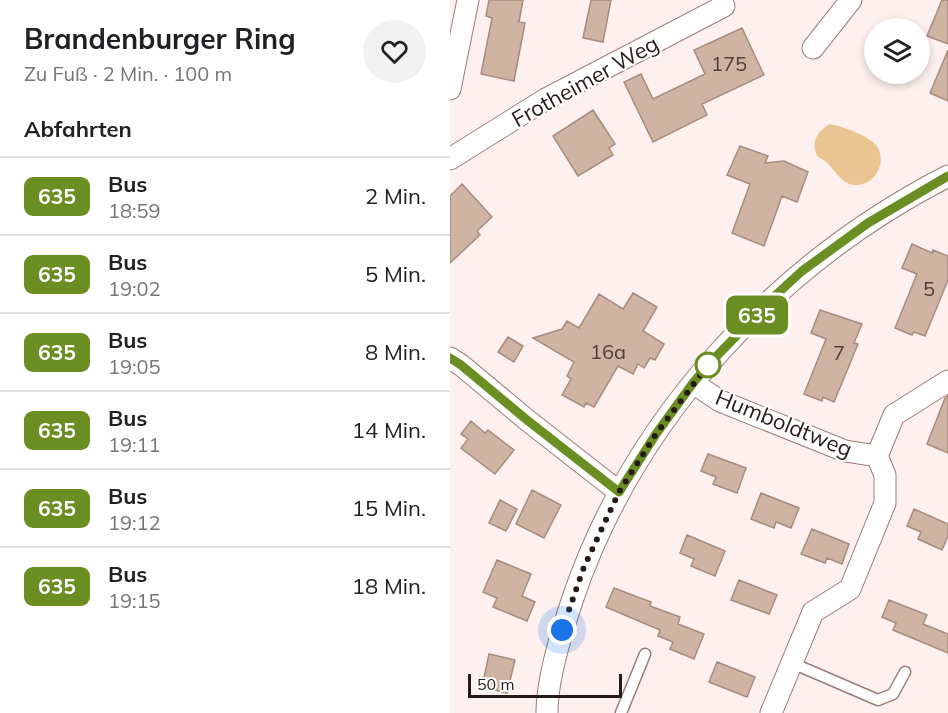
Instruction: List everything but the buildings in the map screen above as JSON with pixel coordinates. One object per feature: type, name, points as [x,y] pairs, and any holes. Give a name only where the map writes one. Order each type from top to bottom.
[{"type":"street","points":[[450,89],[468,0]]},
{"type":"street","points":[[813,48],[851,0]]},
{"type":"street","name":"Frotheimer Weg","points":[[450,159],[546,99],[723,6]]},
{"type":"street","points":[[547,713],[562,630],[584,567],[619,492],[656,434],[693,383],[777,294],[802,271],[868,223],[948,176]]},
{"type":"street","points":[[450,358],[619,492]]},
{"type":"street","name":"Humboldtweg","points":[[771,713],[813,612],[850,589],[885,503],[885,475],[877,456],[894,415],[948,381]]},
{"type":"street","name":"Humboldtweg","points":[[693,383],[720,402],[845,451],[877,456]]},
{"type":"lane","points":[[621,713],[645,654]]},
{"type":"lane","points":[[792,663],[878,700],[893,694],[905,672]]},
{"type":"shaded area","points":[[830,124],[863,136],[878,148],[881,163],[875,176],[869,181],[862,184],[849,184],[818,157],[815,147],[816,138]]},
{"type":"bus line","name":"635","points":[[450,358],[619,492],[656,434],[693,383],[777,294],[802,271],[868,223],[948,176]]},
{"type":"route","points":[[562,630],[584,567],[619,492],[656,434],[708,365]]}]
